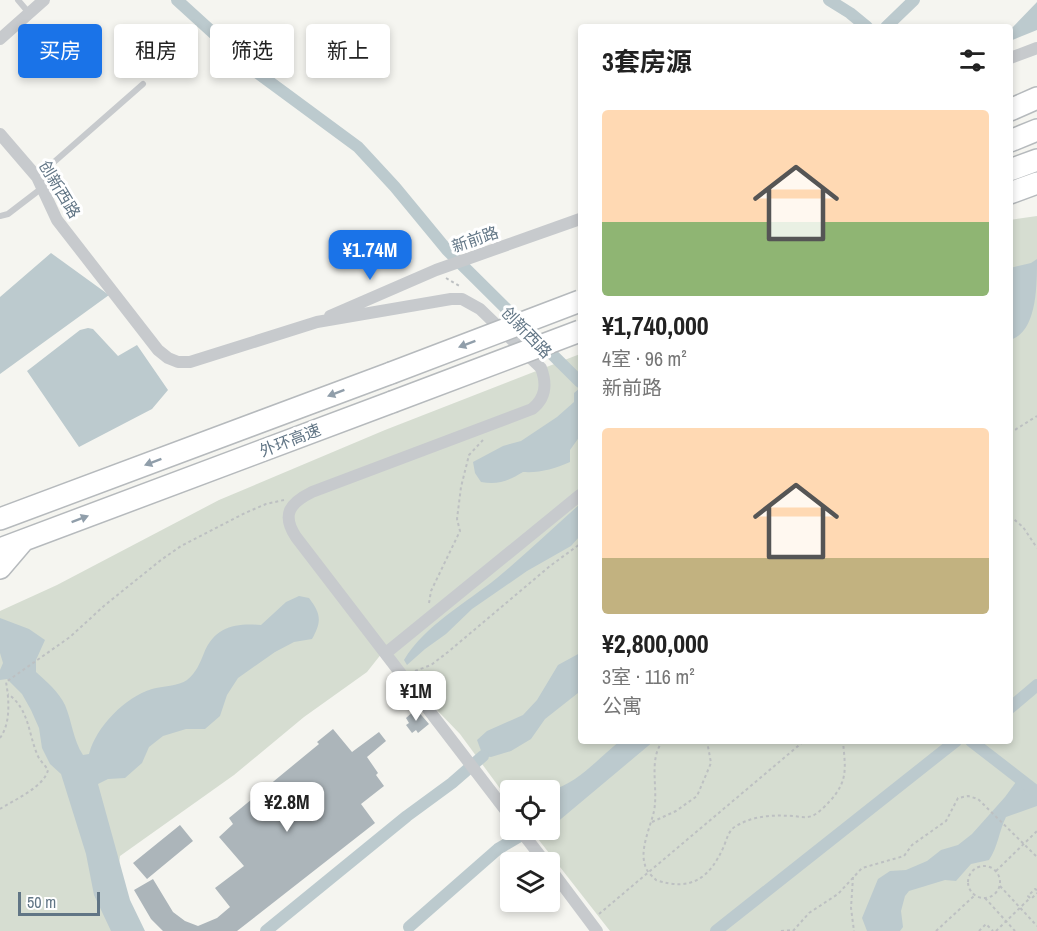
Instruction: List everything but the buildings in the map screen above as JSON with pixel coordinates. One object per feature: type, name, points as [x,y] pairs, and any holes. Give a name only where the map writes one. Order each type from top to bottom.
[{"type":"highway","points":[[1013,109],[1037,98]]},
{"type":"highway","points":[[1013,140],[1037,130]]},
{"type":"highway","points":[[1013,169],[1037,160]]},
{"type":"highway","points":[[1013,192],[1037,183]]},
{"type":"highway","name":"外环高速","points":[[5,515],[578,303]]},
{"type":"highway","name":"外环高速","points":[[0,549],[578,332]]},
{"type":"highway","points":[[0,568],[25,539]]},
{"type":"street","points":[[0,39],[44,0]]},
{"type":"street","points":[[1013,57],[1037,48]]},
{"type":"street","name":"创新西路","points":[[0,134],[40,183],[57,220],[158,350],[168,358],[178,362],[203,359],[280,332],[317,322],[462,299],[480,309],[541,368],[545,386],[544,395],[539,404],[526,412],[305,495]]},
{"type":"street","name":"新前路","points":[[317,322],[436,270],[578,220]]},
{"type":"street","points":[[305,495],[292,506],[289,514],[291,529],[500,803]]},
{"type":"street","points":[[386,653],[578,497]]},
{"type":"street","points":[[528,840],[537,852]]},
{"type":"street","points":[[560,881],[594,926]]},
{"type":"lane","points":[[18,0],[29,13]]},
{"type":"lane","points":[[0,216],[8,214],[143,84]]},
{"type":"path","points":[[1013,431],[1037,416]]},
{"type":"path","points":[[430,618],[428,606],[431,591],[460,531],[457,519],[461,487],[469,455],[486,437]]},
{"type":"path","points":[[0,738],[8,719],[6,682],[70,637],[105,605],[181,546],[219,525],[266,504],[305,495]]},
{"type":"path","points":[[1013,519],[1023,527],[1037,548]]},
{"type":"path","points":[[405,678],[416,670],[431,665],[456,646],[550,566],[578,545]]},
{"type":"path","points":[[0,809],[19,799],[47,776],[48,770],[38,756],[27,718],[15,699],[8,694]]},
{"type":"path","points":[[662,744],[657,754],[654,790],[656,801],[643,853],[645,866],[656,880],[686,885],[713,868],[732,829],[749,819],[771,815],[812,816],[822,809],[844,782],[846,771],[843,744]]},
{"type":"path","points":[[651,822],[676,811],[697,796],[711,763],[707,744]]},
{"type":"path","points":[[594,926],[649,873],[800,744]]},
{"type":"path","points":[[781,931],[793,931],[809,913],[838,894],[862,868],[904,856],[912,845],[946,821],[958,798],[968,796],[978,799],[1037,857]]},
{"type":"path","points":[[996,871],[1037,831]]},
{"type":"path","points":[[1015,931],[985,898],[975,895],[969,886],[972,872],[982,866],[996,871],[1000,886],[1037,926]]},
{"type":"path","points":[[853,876],[850,908],[854,931]]},
{"type":"path","points":[[985,898],[994,895],[1000,886]]},
{"type":"path","points":[[979,931],[986,924],[994,931],[1037,891]]},
{"type":"path","points":[[936,931],[975,895]]},
{"type":"shaded area","points":[[1037,2],[1037,30],[1013,40],[1013,27]]},
{"type":"shaded area","points":[[1037,216],[1037,931],[610,931],[560,867],[560,852],[548,852],[539,840],[560,840],[560,780],[500,780],[500,788],[460,734],[382,653],[367,672],[304,717],[234,775],[120,856],[111,931],[0,931],[0,611],[57,585],[219,500],[385,430],[578,355],[578,744],[1013,744],[1013,220]]},
{"type":"shaded area","points":[[51,253],[109,295],[0,374],[0,297]]},
{"type":"shaded area","points":[[1037,259],[1034,307],[1026,328],[1013,338],[1013,267],[1031,263]]},
{"type":"shaded area","points":[[93,329],[118,356],[137,345],[168,390],[152,409],[79,447],[27,371],[80,330]]},
{"type":"shaded area","points":[[578,390],[578,439],[570,450],[570,462],[547,470],[523,472],[503,482],[481,482],[475,473],[473,462],[503,446],[521,441],[557,417],[574,402],[574,393]]},
{"type":"shaded area","points":[[578,506],[578,538],[571,546],[527,571],[472,609],[446,634],[407,665],[404,660],[434,625],[497,578]]},
{"type":"shaded area","points":[[299,596],[309,598],[318,613],[319,622],[312,639],[294,642],[275,652],[238,678],[227,695],[220,716],[205,729],[186,729],[163,736],[149,747],[142,763],[125,778],[108,779],[98,784],[130,900],[145,931],[111,931],[94,895],[86,854],[61,774],[50,764],[42,748],[39,728],[22,694],[7,679],[0,680],[3,663],[0,653],[0,618],[29,629],[45,640],[36,660],[36,672],[62,700],[83,755],[89,754],[98,734],[122,706],[152,689],[180,684],[187,680],[197,668],[209,644],[220,632],[235,626],[261,625],[286,602]]},
{"type":"shaded area","points":[[578,654],[578,693],[545,719],[531,739],[511,751],[491,757],[483,756],[477,740],[487,731],[523,715],[537,700],[558,665]]},
{"type":"shaded area","points":[[617,744],[650,744],[560,820],[560,787],[578,777]]},
{"type":"shaded area","points":[[1019,778],[1037,792],[1037,806],[1006,817],[989,860],[971,864],[956,881],[945,880],[909,891],[905,896],[901,911],[903,927],[900,931],[867,931],[862,918],[878,879],[890,871],[906,870],[927,861],[941,850],[958,845],[972,834]]},
{"type":"waterway","points":[[177,0],[255,71],[358,147],[395,187],[447,250],[578,380]]},
{"type":"waterway","points":[[829,0],[863,24]]},
{"type":"waterway","points":[[889,24],[914,0]]},
{"type":"waterway","points":[[1013,705],[1037,685]]},
{"type":"waterway","points":[[716,931],[952,744]]},
{"type":"waterway","points":[[975,744],[1037,792]]},
{"type":"waterway","points":[[266,931],[483,756]]},
{"type":"waterway","points":[[409,927],[498,849],[513,840]]}]
